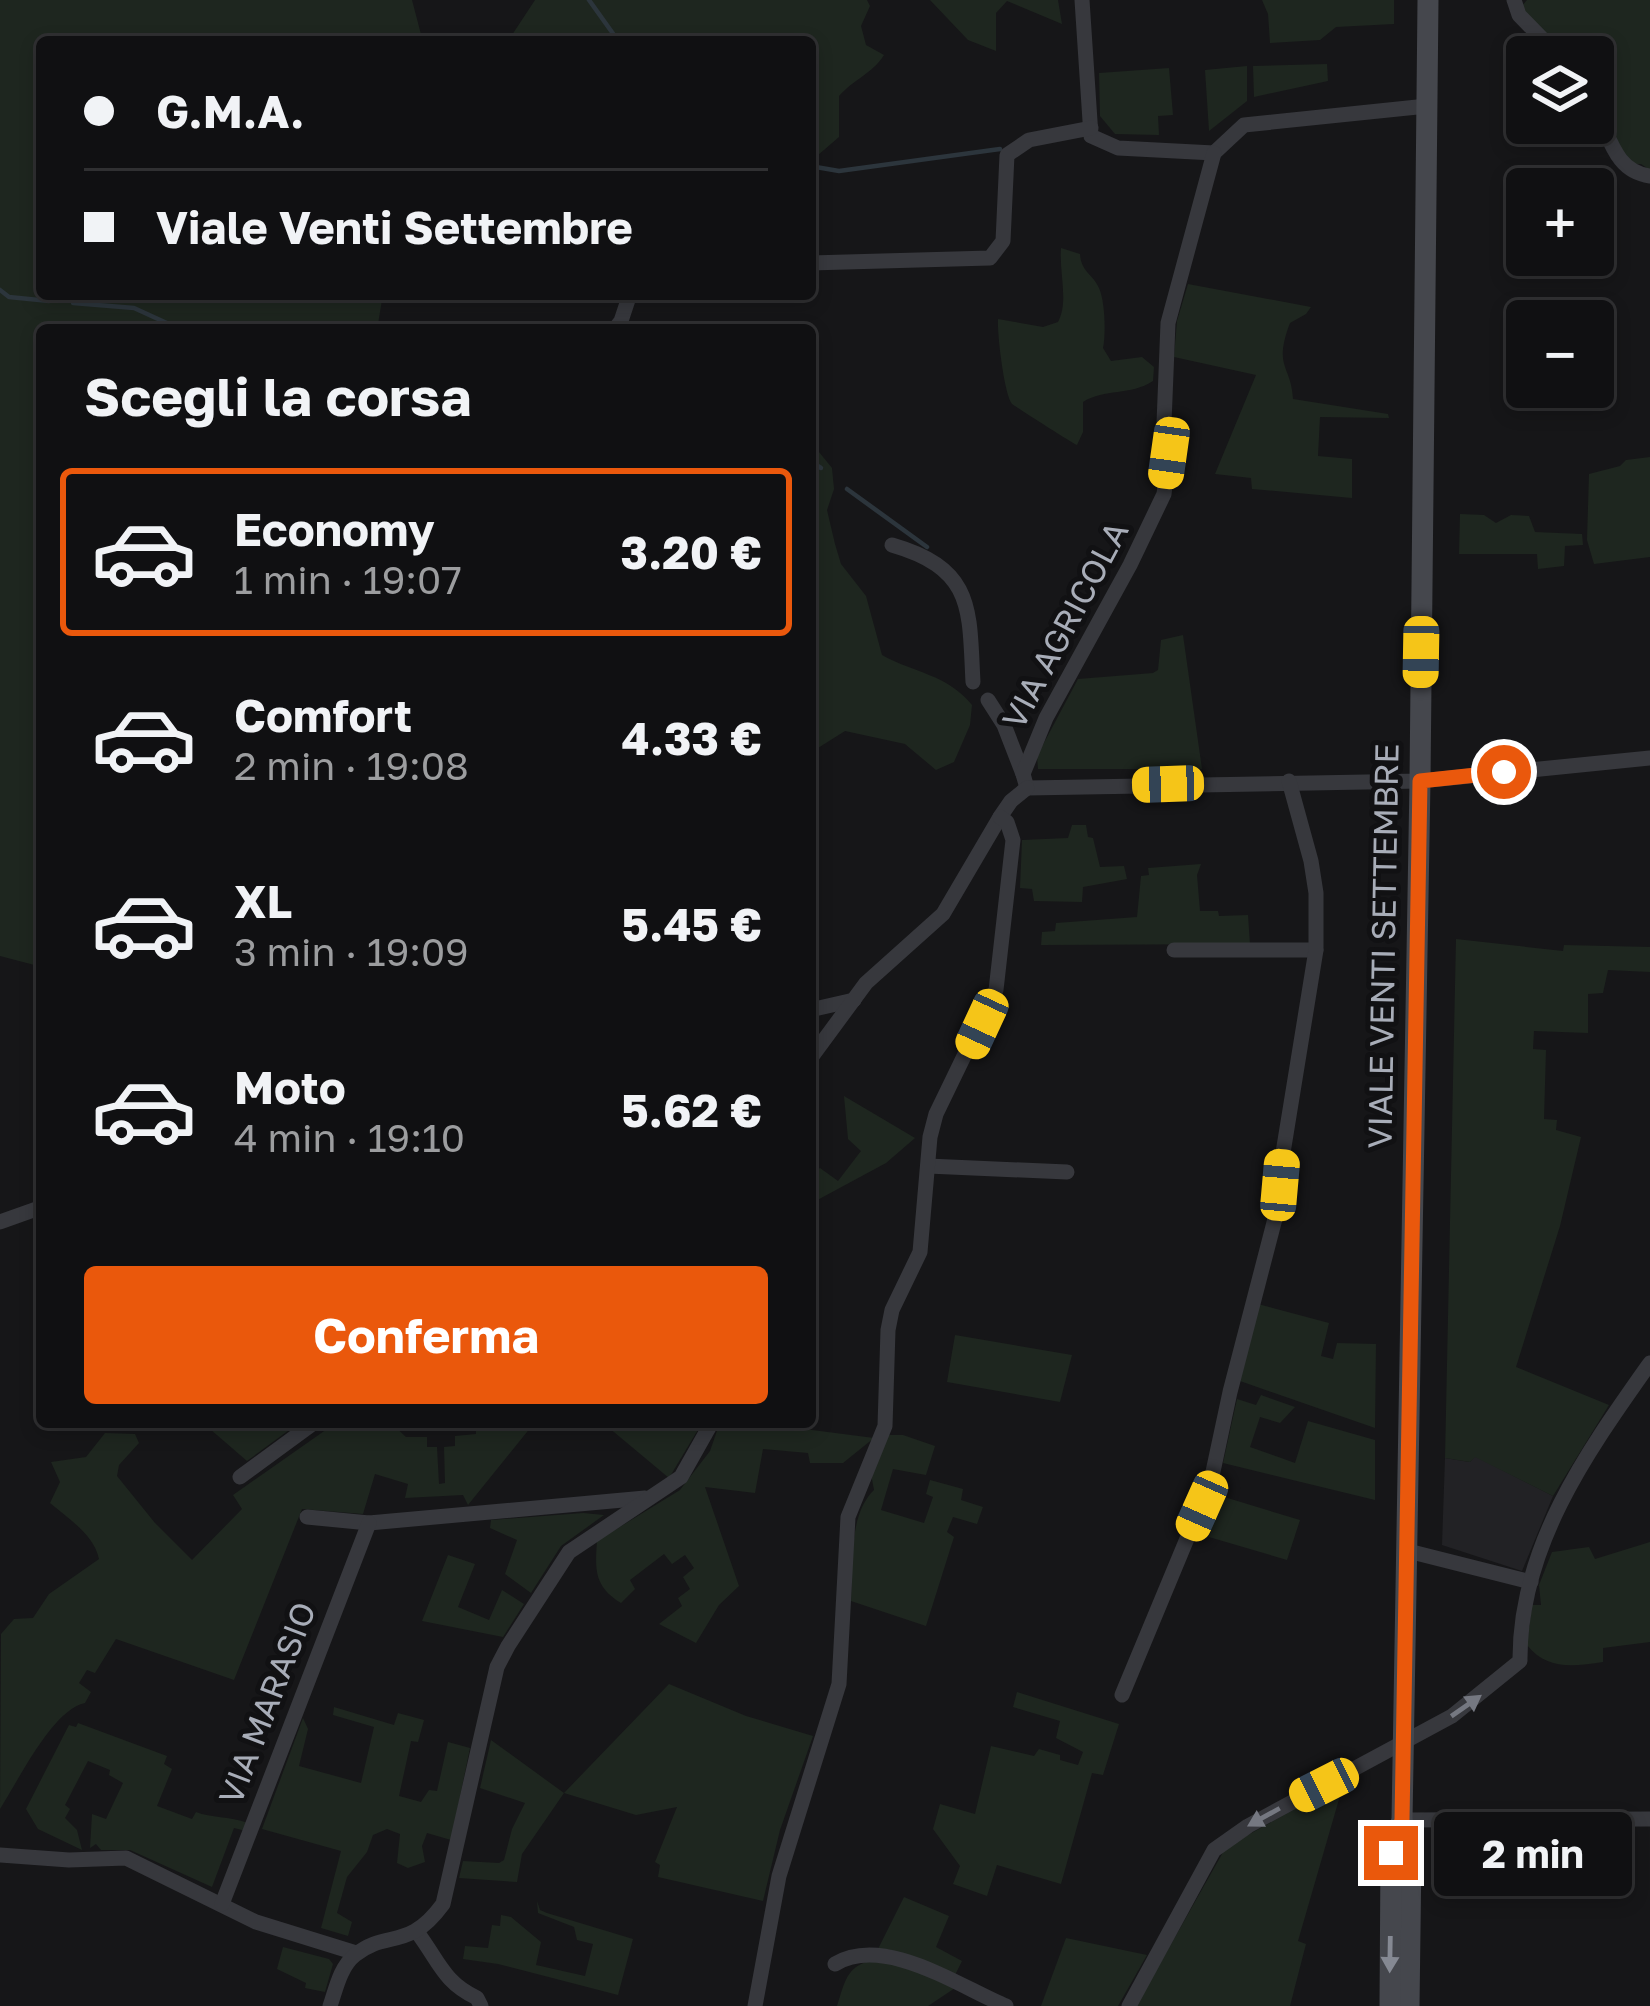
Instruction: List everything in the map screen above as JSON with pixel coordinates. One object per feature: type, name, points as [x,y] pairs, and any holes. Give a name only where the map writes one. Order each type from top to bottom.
[{"type":"main road","name":"VIALE VENTI SETTEMBRE","points":[[1409,2006],[1411,1854],[1402,1820],[1428,0]]},
{"type":"main road","name":"VIALE VENTI SETTEMBRE","points":[[1390,2006],[1391,1853],[1402,1820]]},
{"type":"street","points":[[1082,0],[1091,128],[1094,140],[1118,148],[1214,153],[1244,125],[1427,106]]},
{"type":"street","points":[[1514,0],[1519,15],[1540,36]]},
{"type":"street","points":[[816,263],[990,258],[1003,241],[1006,154],[1029,140],[1091,128]]},
{"type":"street","points":[[1612,144],[1622,165],[1633,174],[1650,176]]},
{"type":"street","name":"VIA AGRICOLA","points":[[1025,781],[1046,718],[1164,494],[1169,453],[1164,423],[1168,322],[1214,153]]},
{"type":"street","name":"VIA AGRICOLA","points":[[892,545],[933,563],[966,600],[973,682]]},
{"type":"street","name":"VIA AGRICOLA","points":[[988,700],[1004,725],[1025,781]]},
{"type":"street","points":[[816,1051],[881,967],[943,914],[1025,781],[1420,781],[1650,758]]},
{"type":"street","points":[[1122,1696],[1213,1474],[1229,1392],[1277,1211],[1316,950],[1314,877],[1289,781]]},
{"type":"street","points":[[755,2006],[779,1876],[839,1684],[848,1516],[885,1426],[888,1330],[892,1310],[920,1252],[936,1114],[996,990],[1013,840],[1007,822],[1000,817]]},
{"type":"street","points":[[1174,950],[1316,950]]},
{"type":"street","points":[[816,1009],[854,1000]]},
{"type":"street","points":[[928,1166],[1067,1172]]},
{"type":"street","points":[[0,1222],[36,1209]]},
{"type":"street","points":[[1129,2006],[1214,1850],[1248,1826],[1473,1703],[1520,1660],[1520,1638],[1542,1543],[1568,1486],[1650,1364]]},
{"type":"street","points":[[240,1477],[307,1428]]},
{"type":"street","points":[[330,2006],[344,1966],[356,1954],[417,1932],[443,1904],[497,1667],[569,1552],[681,1477],[709,1428]]},
{"type":"street","points":[[307,1517],[369,1523],[652,1497]]},
{"type":"street","name":"VIA MARASIO","points":[[222,1904],[369,1523]]},
{"type":"street","points":[[1408,1551],[1531,1582]]},
{"type":"street","points":[[1402,1820],[1650,1820]]},
{"type":"street","points":[[0,1856],[126,1858],[256,1922],[356,1954]]},
{"type":"street","points":[[417,1932],[443,1973],[481,2006]]},
{"type":"street","points":[[835,1964],[863,1954],[888,1956],[1006,2006]]},
{"type":"shaded area","points":[[0,0],[412,0],[421,36],[36,36],[36,300],[382,300],[378,324],[36,324],[36,965],[0,956]]},
{"type":"shaded area","points":[[535,0],[867,0],[870,6],[861,26],[866,45],[884,55],[839,96],[839,137],[816,157],[816,36],[511,36]]},
{"type":"shaded area","points":[[930,0],[1058,0],[1062,24],[1007,1],[996,13],[996,51],[968,40]]},
{"type":"shaded area","points":[[1262,0],[1394,0],[1394,24],[1336,27],[1320,40],[1270,43]]},
{"type":"shaded area","points":[[1527,0],[1650,0],[1650,170],[1629,164],[1614,136],[1614,36],[1548,36],[1520,8]]},
{"type":"shaded area","points":[[1327,64],[1328,81],[1254,97],[1253,66]]},
{"type":"shaded area","points":[[1247,66],[1247,101],[1209,131],[1205,70]]},
{"type":"shaded area","points":[[1169,68],[1173,115],[1158,116],[1159,135],[1115,134],[1100,116],[1099,73]]},
{"type":"shaded area","points":[[1061,248],[1080,254],[1099,288],[1103,348],[1111,361],[1142,357],[1154,367],[1153,381],[1144,386],[1083,402],[1083,432],[1077,445],[1012,404],[999,337],[998,319],[1043,327],[1058,322],[1063,296]]},
{"type":"shaded area","points":[[1188,284],[1311,307],[1290,323],[1285,338],[1283,358],[1293,399],[1388,414],[1389,418],[1320,417],[1318,456],[1352,459],[1352,498],[1252,489],[1251,478],[1215,474],[1256,375],[1174,357],[1177,321]]},
{"type":"shaded area","points":[[816,448],[832,468],[834,489],[827,510],[841,564],[866,596],[882,655],[941,680],[972,705],[970,725],[954,762],[936,770],[905,744],[845,731],[816,749]]},
{"type":"shaded area","points":[[1650,457],[1650,557],[1594,564],[1587,540],[1589,474]]},
{"type":"shaded area","points":[[1460,514],[1484,515],[1496,523],[1511,515],[1529,516],[1535,532],[1582,534],[1583,545],[1565,546],[1564,566],[1538,569],[1537,554],[1459,554]]},
{"type":"shaded area","points":[[1183,635],[1202,769],[1038,769],[1037,756],[1078,679],[1153,673],[1158,670],[1161,640]]},
{"type":"shaded area","points":[[1072,825],[1086,825],[1100,867],[1124,866],[1127,879],[1083,887],[1082,902],[1034,901],[1032,889],[1020,888],[1022,840],[1068,838]]},
{"type":"shaded area","points":[[1201,864],[1197,875],[1200,911],[1248,915],[1250,944],[1041,945],[1042,932],[1055,931],[1056,923],[1137,917],[1141,876],[1149,875],[1148,868]]},
{"type":"shaded area","points":[[1456,939],[1563,951],[1564,945],[1650,947],[1650,972],[1608,970],[1603,993],[1588,994],[1588,1033],[1534,1031],[1533,1049],[1546,1050],[1544,1119],[1557,1120],[1556,1130],[1581,1137],[1560,1226],[1516,1367],[1609,1405],[1553,1496],[1475,1457],[1470,1462],[1445,1458]]},
{"type":"shaded area","points":[[844,1096],[915,1138],[886,1163],[816,1201],[816,1171],[820,1168],[838,1181],[861,1151],[848,1139]]},
{"type":"shaded area","points":[[1258,1304],[1329,1323],[1321,1356],[1333,1359],[1337,1343],[1376,1344],[1375,1428],[1240,1381]]},
{"type":"shaded area","points":[[955,1335],[1072,1355],[1060,1402],[947,1382]]},
{"type":"shaded area","points":[[1261,1395],[1295,1407],[1280,1423],[1260,1417],[1250,1447],[1295,1463],[1308,1421],[1375,1440],[1375,1500],[1223,1463],[1237,1399],[1256,1405]]},
{"type":"shaded area","points":[[209,1428],[292,1428],[247,1461]]},
{"type":"shaded area","points":[[328,1428],[396,1428],[406,1437],[427,1437],[427,1447],[437,1447],[439,1484],[445,1483],[444,1447],[455,1446],[455,1436],[476,1434],[478,1428],[530,1428],[468,1505],[463,1495],[405,1498],[408,1484],[375,1474],[363,1514],[302,1509],[234,1680],[116,1639],[95,1673],[87,1670],[79,1683],[91,1692],[85,1703],[73,1708],[49,1732],[0,1809],[1,1634],[14,1619],[33,1618],[49,1594],[99,1559],[86,1535],[50,1503],[60,1482],[51,1462],[86,1457],[105,1433],[135,1434],[139,1443],[119,1465],[117,1476],[192,1560],[242,1509],[233,1495]]},
{"type":"shaded area","points":[[609,1428],[699,1428],[669,1478]]},
{"type":"shaded area","points":[[718,1428],[796,1428],[874,1438],[843,1463],[810,1463],[808,1453],[763,1449],[755,1493],[705,1487],[739,1586],[719,1605],[696,1643],[659,1624],[682,1606],[678,1598],[690,1589],[683,1577],[694,1568],[685,1555],[672,1564],[664,1554],[630,1580],[635,1589],[621,1603],[598,1576],[597,1541],[680,1490],[710,1451]]},
{"type":"shaded area","points":[[886,1435],[903,1435],[935,1446],[926,1475],[893,1469],[881,1510],[924,1523],[933,1497],[926,1494],[930,1480],[963,1489],[961,1500],[983,1507],[977,1524],[953,1517],[947,1532],[954,1537],[926,1626],[851,1601],[856,1527],[874,1490],[871,1474]]},
{"type":"shaded area","points":[[1475,1456],[1553,1496],[1522,1571],[1442,1545],[1445,1458],[1470,1462]]},
{"type":"shaded area","points":[[1221,1496],[1300,1520],[1287,1560],[1209,1537]]},
{"type":"shaded area","points":[[604,1515],[561,1546],[531,1593],[505,1574],[517,1540],[490,1528],[491,1520]]},
{"type":"shaded area","points":[[1650,1542],[1650,1642],[1603,1648],[1603,1662],[1572,1665],[1544,1659],[1527,1645],[1532,1605],[1541,1605],[1539,1585],[1552,1552],[1589,1547],[1595,1559]]},
{"type":"shaded area","points":[[448,1555],[475,1564],[458,1607],[489,1620],[502,1590],[524,1604],[503,1637],[422,1621]]},
{"type":"shaded area","points":[[669,1684],[746,1716],[813,1736],[780,1830],[763,1901],[658,1877],[660,1865],[655,1862],[677,1807],[636,1815],[564,1793]]},
{"type":"shaded area","points":[[1017,1692],[1119,1724],[1103,1775],[1092,1773],[1061,1884],[997,1865],[987,1896],[953,1884],[960,1866],[933,1829],[940,1804],[975,1814],[991,1746],[1034,1756],[1039,1749],[1078,1765],[1083,1752],[1056,1738],[1060,1721],[1013,1707]]},
{"type":"shaded area","points":[[334,1707],[394,1725],[398,1713],[424,1720],[418,1742],[411,1741],[399,1796],[421,1802],[429,1790],[437,1791],[448,1742],[470,1748],[451,1840],[427,1833],[422,1846],[425,1862],[408,1868],[397,1863],[400,1834],[387,1829],[373,1835],[367,1852],[347,1877],[337,1913],[352,1922],[348,1936],[321,1928],[341,1851],[262,1829],[303,1718],[308,1729],[299,1766],[361,1783],[374,1727],[333,1715]]},
{"type":"shaded area","points":[[78,1723],[167,1756],[164,1764],[172,1769],[157,1806],[192,1819],[196,1812],[248,1823],[246,1831],[234,1828],[212,1887],[130,1850],[101,1850],[96,1844],[90,1848],[92,1814],[106,1819],[123,1783],[109,1775],[110,1770],[88,1761],[65,1805],[70,1809],[65,1818],[77,1830],[82,1850],[38,1829],[26,1809],[69,1725]]},
{"type":"shaded area","points":[[491,1740],[564,1793],[522,1854],[517,1882],[459,1878],[463,1861],[504,1860],[525,1803],[480,1788]]},
{"type":"shaded area","points":[[1344,1782],[1298,1941],[1306,1944],[1290,2006],[1136,2006],[1226,1847]]},
{"type":"shaded area","points":[[904,1897],[949,1916],[936,1947],[962,1961],[955,1975],[878,1949]]},
{"type":"shaded area","points":[[537,1901],[547,1913],[633,1939],[618,1995],[463,1959],[465,1946],[488,1948],[492,1925],[500,1926],[501,1915],[511,1917],[541,1942],[536,1965],[585,1976],[593,1944],[577,1940],[574,1927],[538,1913]]},
{"type":"shaded area","points":[[1066,1938],[1147,1955],[1118,2006],[1041,2006]]},
{"type":"shaded area","points":[[283,1947],[329,1959],[333,1964],[325,1992],[305,1988],[306,1983],[277,1969]]},
{"type":"shaded area","points":[[873,1960],[901,1965],[955,1988],[928,2006],[837,2006],[852,1971]]},
{"type":"waterway","points":[[589,0],[615,36]]},
{"type":"waterway","points":[[816,167],[839,171],[1000,149]]},
{"type":"waterway","points":[[0,290],[9,297],[36,300]]},
{"type":"waterway","points":[[39,300],[49,301]]},
{"type":"waterway","points":[[73,303],[134,308],[169,324]]},
{"type":"waterway","points":[[816,465],[821,468]]},
{"type":"waterway","points":[[847,489],[927,547]]},
{"type":"route","points":[[1391,1853],[1402,1820],[1420,781],[1504,772]]}]
